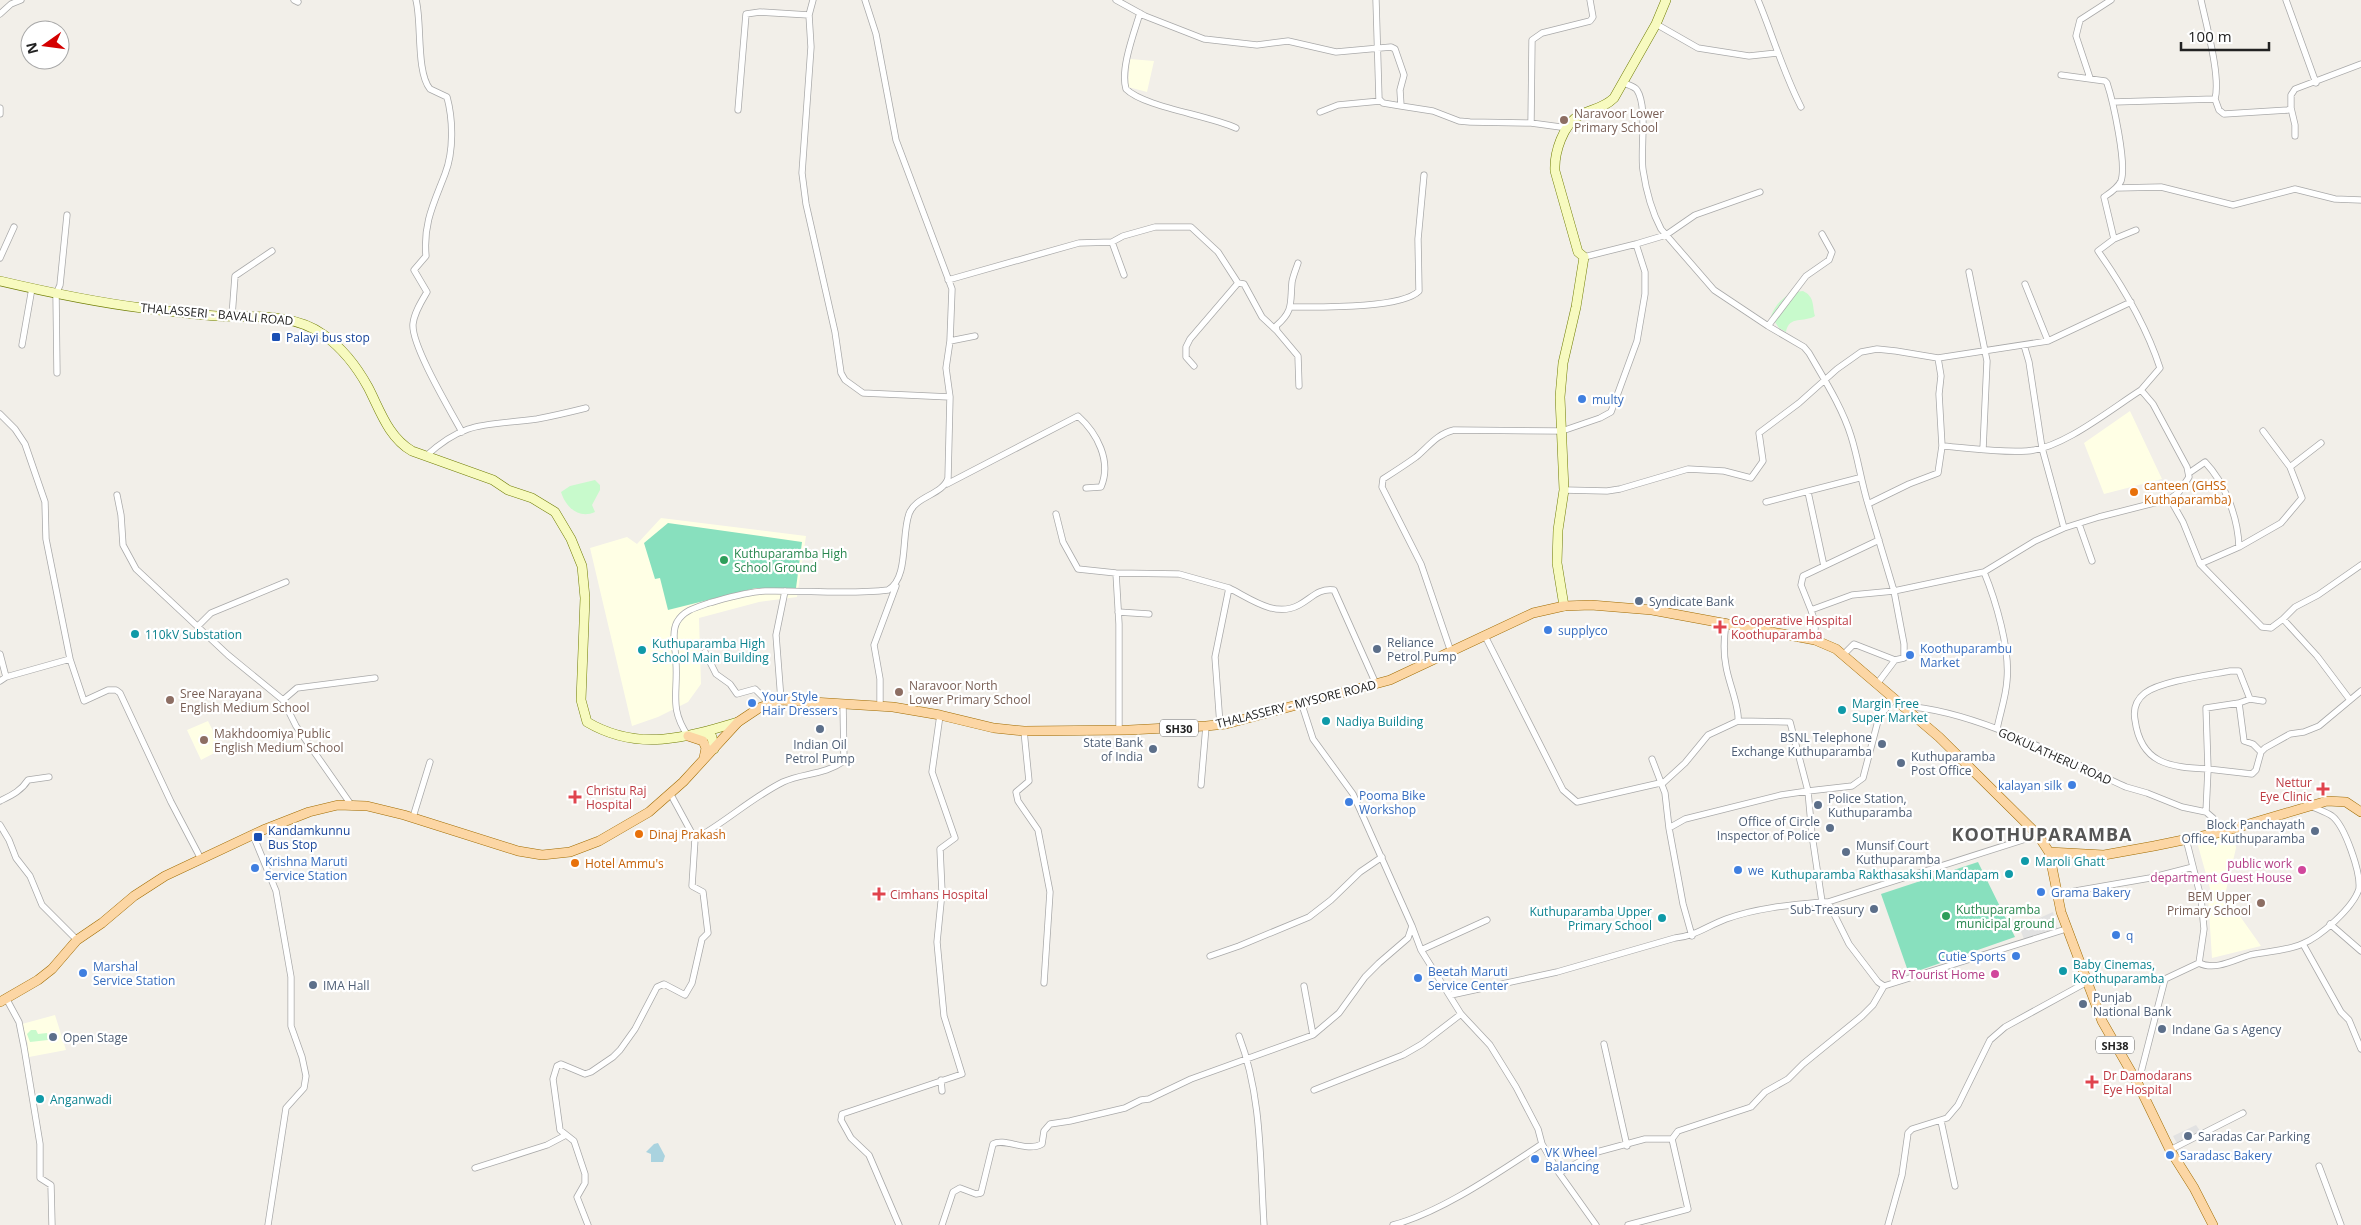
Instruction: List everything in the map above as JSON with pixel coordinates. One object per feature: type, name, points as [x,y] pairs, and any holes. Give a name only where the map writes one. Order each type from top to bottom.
[{"type":"main road","points":[[1564,606],[1557,563],[1557,546],[1564,490],[1560,397],[1563,363],[1576,306],[1584,257],[1578,252],[1577,242],[1555,171],[1557,150],[1568,128],[1579,116],[1607,105],[1624,83],[1656,24],[1666,0]]},
{"type":"main road","name":"THALASSERI - BAVALI ROAD","points":[[0,281],[56,294],[140,308],[265,317],[303,323],[324,335],[346,354],[367,385],[388,428],[399,444],[426,456],[493,480],[508,490],[532,498],[555,512],[571,539],[582,566],[585,598],[581,700],[587,722],[606,733],[659,740],[688,736],[738,722]]},
{"type":"main road","name":"THALASSERY - MYSORE ROAD","points":[[3,1000],[38,980],[52,969],[77,940],[102,923],[134,896],[165,876],[253,835],[309,812],[338,805],[367,806],[413,817],[518,851],[542,855],[570,852],[599,841],[649,812],[704,761],[738,722],[759,708],[781,700],[880,706],[940,715],[994,728],[1024,731],[1119,730],[1220,725],[1302,705],[1376,684],[1451,652],[1533,613],[1564,606],[1621,606],[1726,622],[1815,640],[1844,654],[1940,737],[2038,836],[2050,852]]},
{"type":"main road","points":[[703,732],[712,737],[714,749]]},
{"type":"main road","points":[[688,736],[701,739],[705,744],[704,761]]},
{"type":"main road","points":[[2050,852],[2104,855],[2216,833],[2309,805],[2339,801],[2350,804],[2361,812]]},
{"type":"main road","name":"SH38","points":[[2050,852],[2066,929],[2102,1021],[2138,1084],[2170,1150],[2194,1188],[2213,1225]]},
{"type":"street","points":[[0,14],[9,2],[21,0]]},
{"type":"street","points":[[416,0],[426,82],[430,89],[447,96],[452,129],[446,172],[438,189],[424,236],[426,256],[414,270],[427,292],[415,315],[414,333],[431,375],[462,432]]},
{"type":"street","points":[[812,0],[809,15],[811,47],[802,173],[806,204],[835,332],[841,373],[845,380],[863,393],[950,398]]},
{"type":"street","points":[[865,0],[876,34],[896,140],[952,289],[950,341],[946,368],[950,398],[950,471],[947,484]]},
{"type":"street","points":[[1116,0],[1140,13],[1204,39],[1257,45],[1288,41],[1336,52],[1378,48],[1395,49],[1404,75],[1400,90],[1401,106]]},
{"type":"street","points":[[1376,0],[1380,101]]},
{"type":"street","points":[[1531,123],[1532,40],[1542,33],[1590,21],[1593,17],[1590,0]]},
{"type":"street","points":[[1758,0],[1787,80],[1800,107]]},
{"type":"street","points":[[2090,78],[2076,36],[2080,20],[2111,0]]},
{"type":"street","points":[[2201,0],[2215,74],[2217,90],[2215,99],[2219,110],[2224,114],[2282,111],[2291,108]]},
{"type":"street","points":[[2286,0],[2316,83]]},
{"type":"street","points":[[738,110],[746,14],[760,12],[809,15]]},
{"type":"street","points":[[1140,13],[1124,78],[1126,89],[1134,95],[1161,105],[1207,116],[1236,128]]},
{"type":"street","points":[[1656,24],[1698,48],[1749,56],[1777,53]]},
{"type":"street","points":[[2295,136],[2291,95],[2295,89],[2316,83],[2335,72],[2361,64]]},
{"type":"street","points":[[2061,75],[2105,80],[2113,102],[2120,154],[2121,180],[2116,188],[2104,197],[2114,239]]},
{"type":"street","points":[[1624,83],[1637,90],[1639,95],[1644,130],[1643,169],[1655,218],[1666,235],[1714,290],[1768,326],[1804,347],[1842,413],[1851,436],[1860,478],[1894,591],[1904,644],[1904,658],[1895,660],[1854,644],[1844,654]]},
{"type":"street","points":[[2113,102],[2215,99]]},
{"type":"street","points":[[1320,112],[1338,105],[1380,101],[1433,111],[1459,121],[1531,123],[1568,128]]},
{"type":"street","points":[[0,108],[0,114]]},
{"type":"street","points":[[1291,307],[1335,308],[1400,300],[1419,291],[1418,239],[1424,174]]},
{"type":"street","points":[[2116,188],[2161,187],[2233,205],[2295,189],[2335,199],[2361,200]]},
{"type":"street","points":[[1584,257],[1666,235],[1695,215],[1760,192]]},
{"type":"street","points":[[57,373],[56,294],[60,285],[67,215]]},
{"type":"street","points":[[0,258],[14,227]]},
{"type":"street","points":[[948,280],[1079,243],[1112,242],[1123,236],[1155,227],[1191,227],[1218,252],[1238,283],[1244,284],[1262,317],[1298,356],[1299,386]]},
{"type":"street","points":[[1942,446],[2027,451],[2042,448],[2063,440],[2141,390],[2160,368],[2151,340],[2131,302],[2098,251],[2114,239],[2136,230]]},
{"type":"street","points":[[1768,326],[1806,276],[1829,260],[1832,252],[1822,234]]},
{"type":"street","points":[[1112,242],[1124,275]]},
{"type":"street","points":[[1451,652],[1421,564],[1382,487],[1383,479],[1414,458],[1428,443],[1445,432],[1454,430],[1562,431],[1595,420],[1611,412],[1637,341],[1645,294],[1645,272],[1636,244]]},
{"type":"street","points":[[232,316],[235,276],[272,251]]},
{"type":"street","points":[[1276,331],[1276,326],[1285,318],[1291,307],[1292,280],[1298,263]]},
{"type":"street","points":[[1969,272],[1985,351],[1987,372],[1983,449]]},
{"type":"street","points":[[1194,366],[1186,357],[1186,347],[1190,339],[1238,283]]},
{"type":"street","points":[[2025,284],[2048,341]]},
{"type":"street","points":[[22,345],[32,288]]},
{"type":"street","points":[[1564,490],[1620,489],[1688,469],[1724,471],[1751,478],[1764,461],[1759,433],[1799,403],[1824,379],[1862,352],[1877,349],[1938,358],[2048,341],[2131,302]]},
{"type":"street","points":[[950,341],[975,336]]},
{"type":"street","points":[[2024,345],[2029,362],[2042,448],[2064,528]]},
{"type":"street","points":[[1868,504],[1909,484],[1938,473],[1942,446],[1939,394],[1941,376],[1938,358]]},
{"type":"street","points":[[2141,390],[2153,404],[2189,473]]},
{"type":"street","points":[[426,456],[446,438],[490,423],[536,419],[586,408]]},
{"type":"street","points":[[0,414],[15,429],[25,444],[45,502],[46,539],[70,659],[84,701],[108,690],[116,690],[120,693],[200,859]]},
{"type":"street","points":[[880,706],[880,679],[874,651],[874,638],[896,586],[905,527],[909,512],[917,502],[947,484],[1078,416],[1092,428],[1104,462],[1105,477],[1101,486],[1086,488]]},
{"type":"street","points":[[2200,564],[2239,547],[2281,523],[2302,498],[2290,467],[2263,432]]},
{"type":"street","points":[[2290,467],[2321,443]]},
{"type":"street","points":[[1811,610],[1852,594],[1894,591],[1984,572],[2035,541],[2064,528],[2170,499],[2179,492],[2187,481],[2189,473],[2205,462],[2225,488],[2239,547]]},
{"type":"street","points":[[1766,502],[1860,478]]},
{"type":"street","points":[[1808,492],[1824,566]]},
{"type":"street","points":[[117,495],[121,515],[123,545],[136,569],[155,589],[228,655],[283,700],[296,726],[352,806]]},
{"type":"street","points":[[2170,499],[2184,522],[2200,564],[2262,627],[2271,628],[2295,607],[2318,595],[2361,565]]},
{"type":"street","points":[[1056,514],[1063,542],[1078,568],[1116,573],[1178,574],[1229,588],[1271,609],[1284,610],[1299,605],[1314,593],[1324,589],[1334,590],[1376,684]]},
{"type":"street","points":[[2079,524],[2092,560]]},
{"type":"street","points":[[1815,640],[1815,623],[1800,580],[1803,576],[1879,540]]},
{"type":"street","points":[[1984,572],[1996,604],[2007,660],[2006,689],[1997,729]]},
{"type":"street","points":[[1116,573],[1119,730]]},
{"type":"street","points":[[198,626],[211,613],[286,582]]},
{"type":"street","points":[[688,736],[679,722],[676,711],[674,638],[676,623],[684,612],[737,595],[764,591],[876,592],[888,590],[896,586]]},
{"type":"street","points":[[1220,725],[1215,657],[1229,588]]},
{"type":"street","points":[[781,700],[776,635],[785,592]]},
{"type":"street","points":[[1118,612],[1149,614]]},
{"type":"street","points":[[2283,619],[2317,656],[2350,700]]},
{"type":"street","points":[[1726,622],[1723,640],[1725,666],[1738,711],[1738,721]]},
{"type":"street","points":[[1485,636],[1563,790],[1577,802],[1661,783],[1685,763],[1708,735],[1738,721],[1790,722],[1808,791],[1812,836],[1825,902],[1849,944],[1878,982],[1884,986],[1892,986],[2066,929]]},
{"type":"street","points":[[705,652],[716,674],[730,684],[737,694],[755,689],[770,704]]},
{"type":"street","points":[[0,654],[6,677]]},
{"type":"street","points":[[0,681],[6,677],[70,659]]},
{"type":"street","points":[[1877,684],[1895,660]]},
{"type":"street","points":[[2250,699],[2240,671],[2230,671],[2153,688],[2137,702],[2134,714],[2136,726],[2146,752],[2166,763],[2252,774],[2256,770],[2261,752],[2290,734],[2304,732],[2319,726],[2361,691]]},
{"type":"street","points":[[283,700],[297,688],[375,678]]},
{"type":"street","points":[[1669,828],[1685,819],[1781,795],[1852,786],[1863,778],[1879,717],[1894,698]]},
{"type":"street","points":[[2216,833],[2213,818],[2206,812],[2208,768],[2206,708],[2239,703],[2250,699],[2263,701]]},
{"type":"street","points":[[695,839],[714,829],[760,794],[785,781],[834,769],[844,762],[843,703]]},
{"type":"street","points":[[2239,703],[2244,741],[2253,744],[2261,752]]},
{"type":"street","points":[[1302,705],[1314,739],[1353,794],[1421,950],[1451,995],[1461,1014],[1490,1045],[1516,1087],[1538,1129],[1542,1144],[1559,1173],[1595,1225]]},
{"type":"street","name":"GOKULATHERU ROAD","points":[[1902,706],[1926,708],[1997,729],[2126,787],[2182,807],[2206,812]]},
{"type":"street","points":[[899,1225],[869,1155],[850,1138],[841,1120],[842,1114],[962,1074],[944,1016],[937,942],[942,892],[940,849],[955,838],[932,772],[940,715]]},
{"type":"street","points":[[1201,785],[1206,726]]},
{"type":"street","points":[[1024,731],[1029,781],[1016,792],[1018,801],[1038,830],[1050,892],[1044,983]]},
{"type":"street","points":[[1652,759],[1661,783],[1682,904],[1692,936]]},
{"type":"street","points":[[413,817],[430,762]]},
{"type":"street","points":[[0,801],[14,795],[23,788],[28,780],[49,777]]},
{"type":"street","points":[[588,1225],[577,1197],[584,1183],[585,1174],[574,1141],[561,1132],[554,1079],[557,1066],[561,1064],[585,1074],[591,1072],[620,1050],[635,1029],[657,987],[664,984],[684,995],[692,984],[699,947],[702,939],[708,933],[703,892],[692,886],[695,839],[670,793]]},
{"type":"street","points":[[2138,1084],[2165,979],[2199,963],[2206,966],[2214,966],[2252,955],[2303,944],[2340,917],[2356,896],[2359,888],[2358,869],[2353,853],[2338,823],[2332,816],[2309,805]]},
{"type":"street","points":[[0,825],[9,840],[16,858],[30,876],[42,905],[77,940]]},
{"type":"street","points":[[253,835],[276,891],[291,977],[291,1026],[302,1056],[306,1076],[304,1088],[286,1108],[268,1225]]},
{"type":"street","points":[[1451,995],[1502,986],[1675,938],[1692,936],[1734,917],[1766,908],[1825,902],[2038,836]]},
{"type":"street","points":[[2186,839],[2201,898],[2204,929],[2199,963]]},
{"type":"street","points":[[1210,956],[1309,917],[1331,900],[1360,872],[1382,857]]},
{"type":"street","points":[[2058,894],[2150,878],[2193,867]]},
{"type":"street","points":[[1421,950],[1487,920]]},
{"type":"street","points":[[2330,924],[2361,951]]},
{"type":"street","points":[[942,1225],[953,1192],[960,1188],[976,1194],[981,1193],[993,1144],[997,1142],[1032,1147],[1039,1146],[1042,1144],[1044,1131],[1050,1124],[1125,1108],[1141,1100],[1149,1099],[1190,1079],[1313,1035],[1339,1013],[1365,977],[1379,962],[1408,938],[1412,926]]},
{"type":"street","points":[[2303,944],[2342,1012],[2349,1020],[2361,1049]]},
{"type":"street","points":[[1888,1225],[1902,1175],[1905,1141],[1908,1133],[1912,1129],[1947,1118],[1958,1105],[1990,1040],[2005,1027],[2087,982]]},
{"type":"street","points":[[1304,986],[1313,1035]]},
{"type":"street","points":[[1628,1225],[1688,1209],[1672,1139],[1678,1131],[1751,1107],[1765,1092],[1788,1079],[1802,1064],[1862,1016],[1873,1004],[1884,986]]},
{"type":"street","points":[[3,1000],[19,1022],[40,1144],[40,1178],[51,1185],[54,1217],[52,1225]]},
{"type":"street","points":[[1314,1090],[1403,1056],[1461,1014]]},
{"type":"street","points":[[1239,1036],[1247,1058],[1257,1112],[1264,1225]]},
{"type":"street","points":[[1604,1044],[1627,1146]]},
{"type":"street","points":[[941,1080],[942,1091]]},
{"type":"street","points":[[2170,1150],[2243,1113]]},
{"type":"street","points":[[1941,1121],[1955,1186]]},
{"type":"street","points":[[475,1168],[547,1145],[566,1135]]},
{"type":"street","points":[[1559,1173],[1598,1152],[1627,1146],[1645,1139],[1672,1139]]},
{"type":"street","points":[[1393,1225],[1408,1221],[1477,1186],[1542,1144]]},
{"type":"street","points":[[2319,1166],[2341,1225]]},
{"type":"shaded area","points":[[1130,59],[1154,61],[1147,92],[1128,87]]},
{"type":"shaded area","points":[[2130,411],[2162,479],[2104,494],[2084,443]]},
{"type":"shaded area","points":[[661,518],[806,536],[797,597],[759,602],[699,618],[701,684],[688,702],[658,717],[632,726],[590,548],[627,537],[637,544]]},
{"type":"shaded area","name":"Makhdoomiya Public English Medium School","points":[[208,721],[222,749],[201,760],[187,730]]},
{"type":"shaded area","points":[[2234,835],[2236,848],[2225,895],[2261,946],[2212,958],[2208,896],[2211,892],[2197,842]]},
{"type":"shaded area","points":[[2053,912],[2057,928],[2024,939],[2019,927]]},
{"type":"shaded area","points":[[55,1015],[66,1050],[29,1057],[25,1048],[28,1045],[22,1024]]},
{"type":"shaded area","name":"Saradas Car Parking","points":[[2196,1125],[2203,1135],[2179,1147],[2173,1136]]},
{"type":"green space","points":[[1803,291],[1810,296],[1815,316],[1790,323],[1786,332],[1779,328],[1771,316],[1776,306],[1784,298],[1793,293]]},
{"type":"green space","points":[[595,480],[600,485],[600,490],[592,505],[595,512],[584,514],[574,511],[566,503],[561,492],[570,486]]},
{"type":"green space","name":"Kuthuparamba High School Ground","points":[[668,523],[802,542],[796,588],[756,588],[668,610],[660,578],[655,579],[644,543]]},
{"type":"green space","name":"Kuthuparamba municipal ground","points":[[1978,862],[2015,937],[1909,974],[1881,894]]},
{"type":"green space","points":[[31,1030],[36,1030],[38,1034],[47,1033],[48,1040],[30,1042],[27,1034]]},
{"type":"water","points":[[658,1143],[665,1156],[663,1162],[651,1162],[651,1154],[646,1152],[654,1144]]},
{"type":"place","name":"Naravoor Lower Primary School","points":[[1564,120]]},
{"type":"place","name":"Palayi bus stop","points":[[276,337]]},
{"type":"place","name":"multy","points":[[1582,399]]},
{"type":"place","name":"canteen (GHSS Kuthaparamba)","points":[[2134,492]]},
{"type":"place","name":"Kuthuparamba High School Ground","points":[[724,560]]},
{"type":"place","name":"Syndicate Bank","points":[[1639,601]]},
{"type":"place","name":"Co-operative Hospital Koothuparamba","points":[[1720,627]]},
{"type":"place","name":"supplyco","points":[[1548,630]]},
{"type":"place","name":"110kV Substation","points":[[135,634]]},
{"type":"place","name":"Reliance Petrol Pump","points":[[1377,649]]},
{"type":"place","name":"Kuthuparamba High School Main Building","points":[[642,650]]},
{"type":"place","name":"Koothuparambu Market","points":[[1910,655]]},
{"type":"place","name":"Naravoor North Lower Primary School","points":[[899,692]]},
{"type":"place","name":"Sree Narayana English Medium School","points":[[170,700]]},
{"type":"place","name":"Your Style Hair Dressers","points":[[752,703]]},
{"type":"place","name":"Margin Free Super Market","points":[[1842,710]]},
{"type":"place","name":"Nadiya Building","points":[[1326,721]]},
{"type":"place","name":"Indian Oil Petrol Pump","points":[[820,729]]},
{"type":"place","name":"Makhdoomiya Public English Medium School","points":[[204,740]]},
{"type":"place","name":"BSNL Telephone Exchange Kuthuparamba","points":[[1882,744]]},
{"type":"place","name":"State Bank of India","points":[[1153,749]]},
{"type":"place","name":"Kuthuparamba Post Office","points":[[1901,763]]},
{"type":"place","name":"kalayan silk","points":[[2072,785]]},
{"type":"place","name":"Nettur Eye Clinic","points":[[2323,789]]},
{"type":"place","name":"Christu Raj Hospital","points":[[575,797]]},
{"type":"place","name":"Pooma Bike Workshop","points":[[1349,802]]},
{"type":"place","name":"Police Station, Kuthuparamba","points":[[1818,805]]},
{"type":"place","name":"Office of Circle Inspector of Police","points":[[1830,828]]},
{"type":"place","name":"Block Panchayath Office, Kuthuparamba","points":[[2315,831]]},
{"type":"place","name":"Dinaj Prakash","points":[[639,834]]},
{"type":"place","name":"Kandamkunnu Bus Stop","points":[[258,837]]},
{"type":"place","name":"Munsif Court Kuthuparamba","points":[[1846,852]]},
{"type":"place","name":"Maroli Ghatt","points":[[2025,861]]},
{"type":"place","name":"Hotel Ammu's","points":[[575,863]]},
{"type":"place","name":"Krishna Maruti Service Station","points":[[255,868]]},
{"type":"place","name":"we","points":[[1738,870]]},
{"type":"place","name":"public work department Guest House","points":[[2302,870]]},
{"type":"place","name":"Kuthuparamba Rakthasakshi Mandapam","points":[[2009,874]]},
{"type":"place","name":"Grama Bakery","points":[[2041,892]]},
{"type":"place","name":"Cimhans Hospital","points":[[879,894]]},
{"type":"place","name":"BEM Upper Primary School","points":[[2261,903]]},
{"type":"place","name":"Sub-Treasury","points":[[1874,909]]},
{"type":"place","name":"Kuthuparamba municipal ground","points":[[1946,916]]},
{"type":"place","name":"Kuthuparamba Upper Primary School","points":[[1662,918]]},
{"type":"place","name":"q","points":[[2116,935]]},
{"type":"place","name":"Cutie Sports","points":[[2016,956]]},
{"type":"place","name":"Baby Cinemas, Koothuparamba","points":[[2063,971]]},
{"type":"place","name":"Marshal Service Station","points":[[83,973]]},
{"type":"place","name":"RV Tourist Home","points":[[1995,974]]},
{"type":"place","name":"Beetah Maruti Service Center","points":[[1418,978]]},
{"type":"place","name":"IMA Hall","points":[[313,985]]},
{"type":"place","name":"Punjab National Bank","points":[[2083,1004]]},
{"type":"place","name":"Indane Ga s Agency","points":[[2162,1029]]},
{"type":"place","name":"Open Stage","points":[[53,1037]]},
{"type":"place","name":"Dr Damodarans Eye Hospital","points":[[2092,1082]]},
{"type":"place","name":"Anganwadi","points":[[40,1099]]},
{"type":"place","name":"Saradas Car Parking","points":[[2188,1136]]},
{"type":"place","name":"Saradasc Bakery","points":[[2170,1155]]},
{"type":"place","name":"VK Wheel Balancing","points":[[1535,1159]]},
{"type":"district","name":"KOOTHUPARAMBA","points":[[2042,834]]}]
